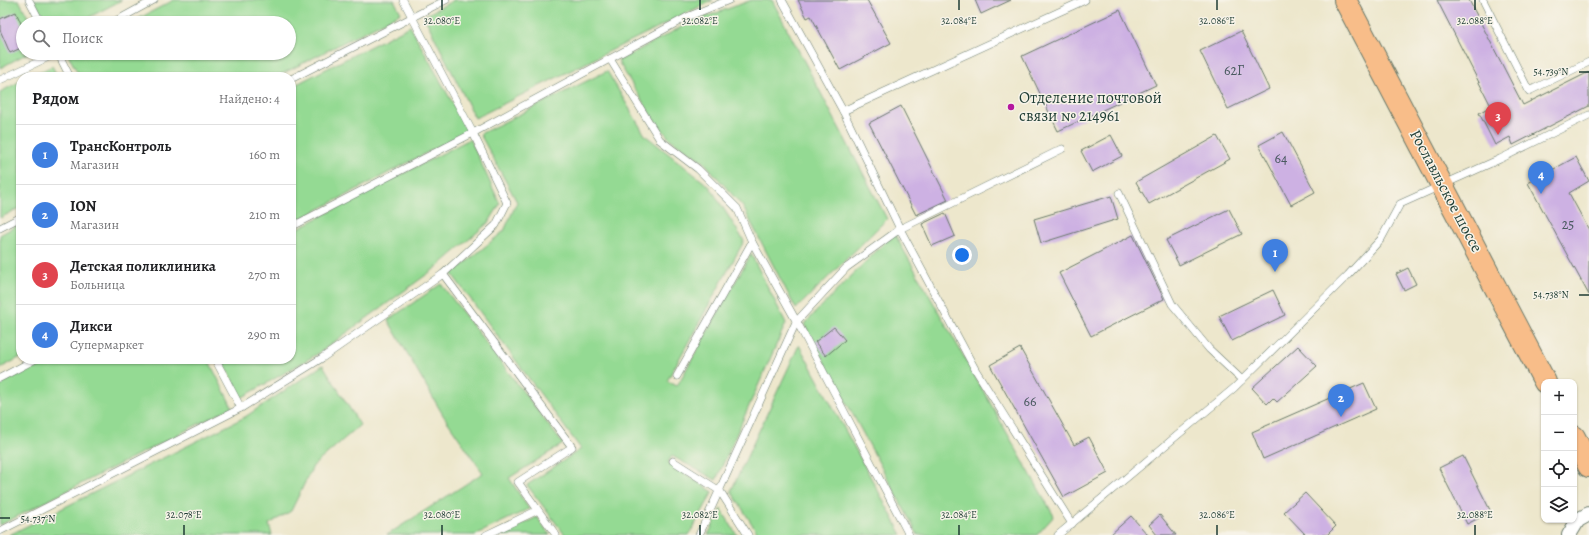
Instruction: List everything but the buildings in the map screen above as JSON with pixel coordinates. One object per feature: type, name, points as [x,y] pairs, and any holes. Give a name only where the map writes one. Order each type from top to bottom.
[{"type":"main road","name":"Рославльское шоссе","points":[[1345,0],[1543,379]]},
{"type":"main road","points":[[1577,443],[1589,466]]},
{"type":"street","points":[[1569,535],[1578,520],[1589,514]]},
{"type":"lane","points":[[29,0],[37,16]]},
{"type":"lane","points":[[125,16],[154,0]]},
{"type":"lane","points":[[0,531],[241,408],[322,358],[443,274],[496,226],[507,203],[473,133],[403,0]]},
{"type":"lane","points":[[296,76],[446,0]]},
{"type":"lane","points":[[296,224],[473,133],[687,17],[729,0]]},
{"type":"lane","points":[[782,0],[843,110],[900,229],[974,369],[1072,524]]},
{"type":"lane","points":[[843,110],[1085,0]]},
{"type":"lane","points":[[1483,0],[1528,91],[1589,62]]},
{"type":"lane","points":[[610,59],[660,140],[698,169],[738,208],[752,242],[803,333],[909,535]]},
{"type":"lane","points":[[17,72],[42,60]]},
{"type":"lane","points":[[61,60],[67,72]]},
{"type":"lane","points":[[0,80],[16,72]]},
{"type":"lane","points":[[1058,535],[1242,380],[1353,270],[1381,239],[1400,204],[1500,159],[1589,115]]},
{"type":"lane","points":[[699,535],[796,322],[846,268],[900,229],[1062,149]]},
{"type":"lane","points":[[1119,193],[1172,304],[1209,349],[1242,380]]},
{"type":"lane","points":[[0,228],[16,220]]},
{"type":"lane","points":[[677,376],[752,242]]},
{"type":"lane","points":[[443,274],[572,447],[518,482],[556,535]]},
{"type":"lane","points":[[0,378],[27,364]]},
{"type":"lane","points":[[218,364],[241,408]]},
{"type":"lane","points":[[673,461],[720,491],[748,535]]},
{"type":"lane","points":[[486,535],[538,510]]},
{"type":"green space","points":[[0,0],[19,0],[27,16],[16,16],[16,59],[0,68]]},
{"type":"green space","points":[[34,0],[122,0],[91,16],[42,16]]},
{"type":"green space","points":[[174,0],[394,0],[401,13],[286,72],[77,72],[71,60],[296,60],[296,16],[143,16]]},
{"type":"green space","points":[[454,0],[713,0],[475,118],[424,16]]},
{"type":"green space","points":[[752,0],[772,0],[887,219],[796,309],[743,207],[703,161],[670,139],[652,117],[618,61],[689,23]]},
{"type":"green space","points":[[410,26],[468,131],[296,221],[296,84]]},
{"type":"green space","points":[[52,66],[55,72],[40,72]]},
{"type":"green space","points":[[607,71],[645,135],[710,187],[744,241],[667,381],[677,386],[751,254],[786,323],[716,480],[672,456],[668,462],[713,492],[689,535],[565,535],[527,485],[581,449],[452,274],[504,231],[517,202],[480,134]]},
{"type":"green space","points":[[16,84],[16,210],[0,218],[0,92]]},
{"type":"green space","points":[[470,139],[500,204],[489,222],[437,267],[319,353],[241,398],[224,364],[296,364],[296,229]]},
{"type":"green space","points":[[16,226],[16,360],[0,368],[0,235]]},
{"type":"green space","points":[[894,233],[1054,516],[1037,535],[918,535],[804,324]]},
{"type":"green space","points":[[441,284],[563,444],[509,478],[529,509],[475,535],[387,535],[483,473],[443,415],[388,320]]},
{"type":"green space","points":[[799,345],[902,535],[759,535],[731,491]]},
{"type":"green space","points":[[38,364],[210,364],[232,407],[0,525],[0,384]]},
{"type":"green space","points":[[323,365],[360,425],[313,466],[291,511],[269,524],[272,535],[9,535],[245,417]]},
{"type":"green space","points":[[721,509],[737,535],[708,535]]},
{"type":"green space","points":[[537,517],[550,535],[502,535]]},
{"type":"place","name":"Отделение почтовой связи № 214961","points":[[1011,107]]},
{"type":"place","name":"Детская поликлиника","points":[[1498,135]]},
{"type":"place","name":"Дикси","points":[[1541,194]]},
{"type":"place","name":"ТрансКонтроль","points":[[1275,272]]},
{"type":"place","name":"ION","points":[[1341,417]]}]
